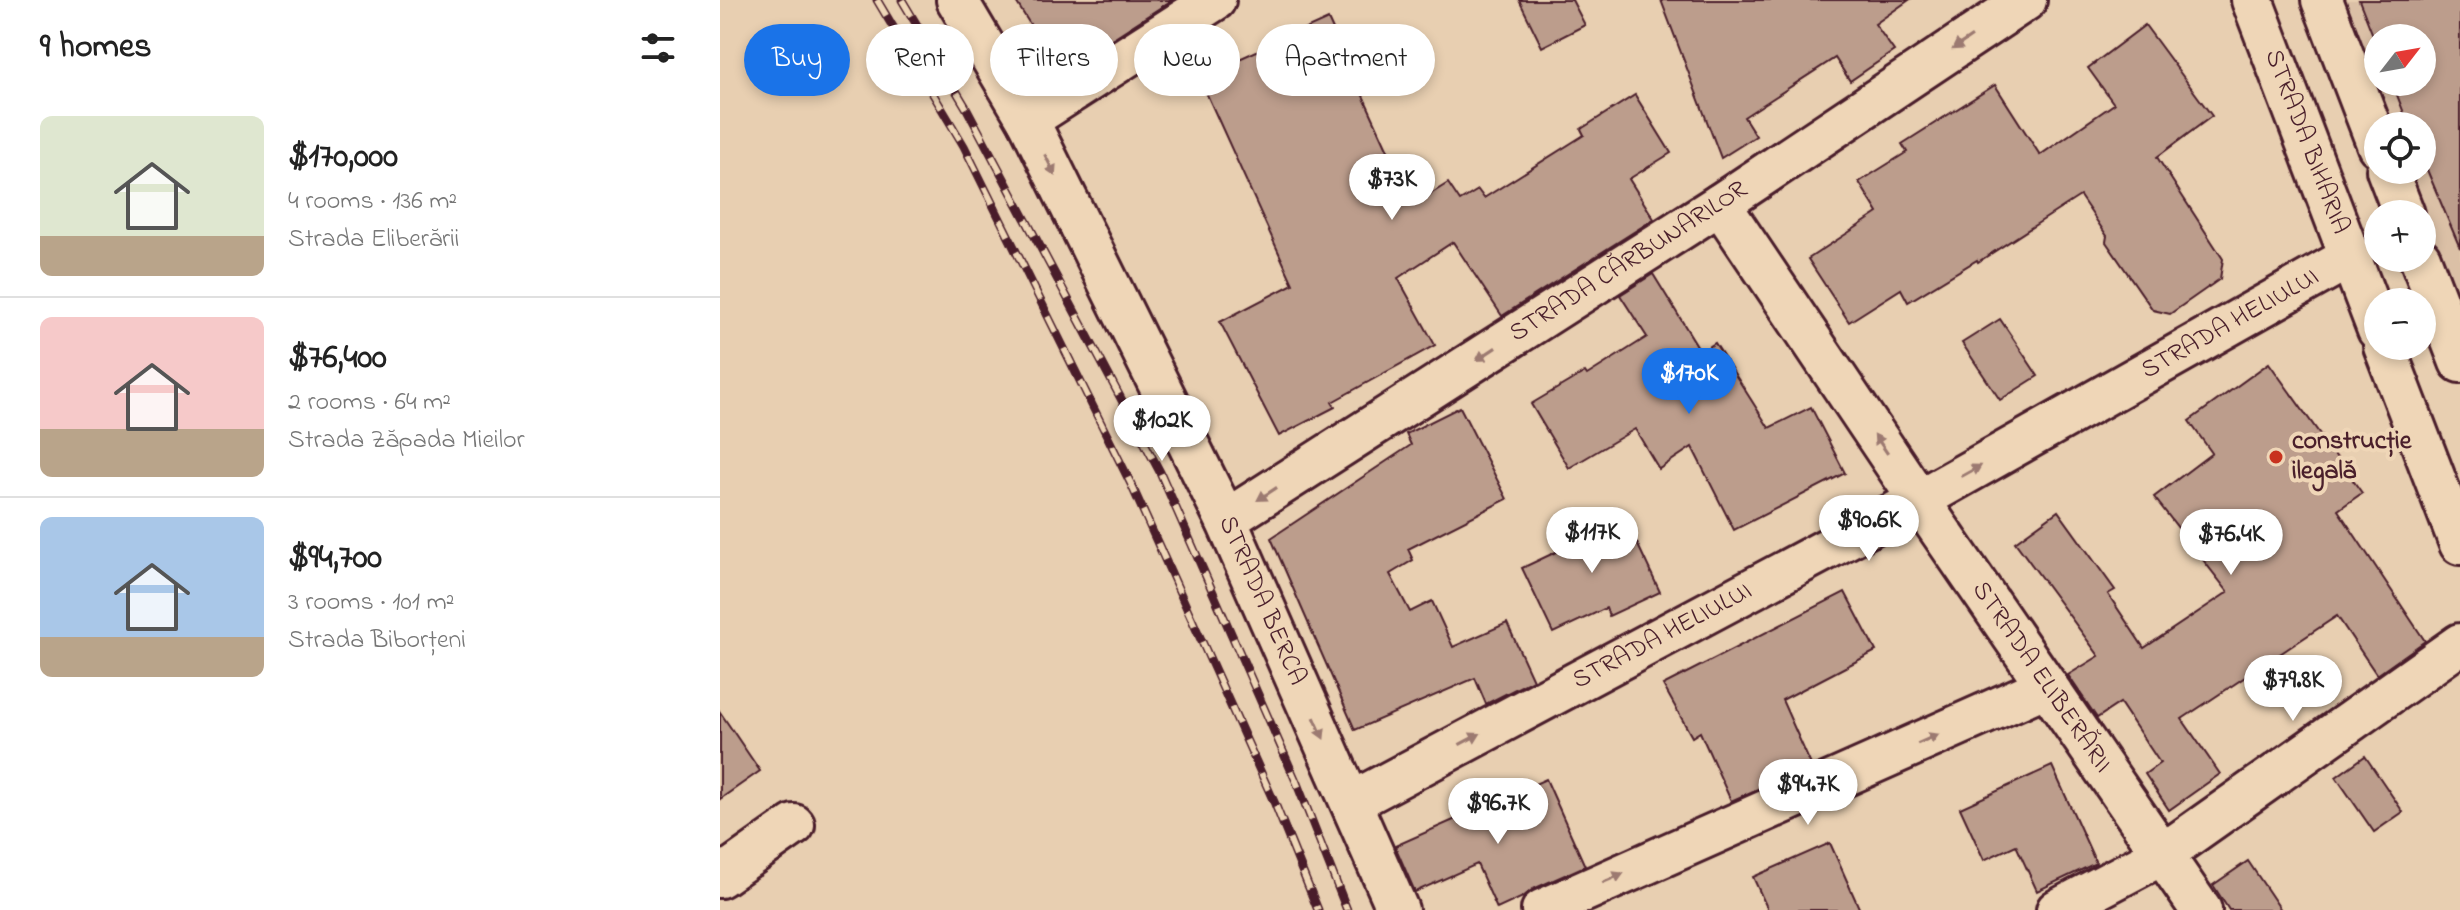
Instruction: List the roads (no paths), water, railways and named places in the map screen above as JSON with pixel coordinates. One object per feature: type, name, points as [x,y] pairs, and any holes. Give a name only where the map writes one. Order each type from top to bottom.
[{"type":"street","name":"STRADA BERCA","points":[[957,0],[1028,120],[1226,520],[1398,910]]},
{"type":"street","points":[[1028,120],[1215,0]]},
{"type":"street","name":"STRADA CĂRBUNARILOR","points":[[1226,520],[1720,204],[2026,0]]},
{"type":"street","name":"STRADA BIHARIA","points":[[2252,0],[2364,294]]},
{"type":"street","points":[[2322,0],[2365,112]]},
{"type":"street","name":"STRADA ELIBERĂRII","points":[[1720,204],[2201,910]]},
{"type":"street","name":"STRADA HELIULUI","points":[[1352,802],[1919,500],[2350,257]]},
{"type":"street","points":[[2425,272],[2460,362]]},
{"type":"street","points":[[2389,360],[2460,544]]},
{"type":"street","points":[[2057,910],[2163,854],[2460,644]]},
{"type":"street","points":[[1542,910],[2047,686]]},
{"type":"street","points":[[720,877],[794,825]]},
{"type":"railway","points":[[877,0],[964,146],[1131,484],[1275,804],[1318,910]]},
{"type":"railway","points":[[902,0],[967,109],[1160,472],[1296,781],[1347,910]]},
{"type":"place","name":"construcție ilegală","points":[[2276,457]]}]
